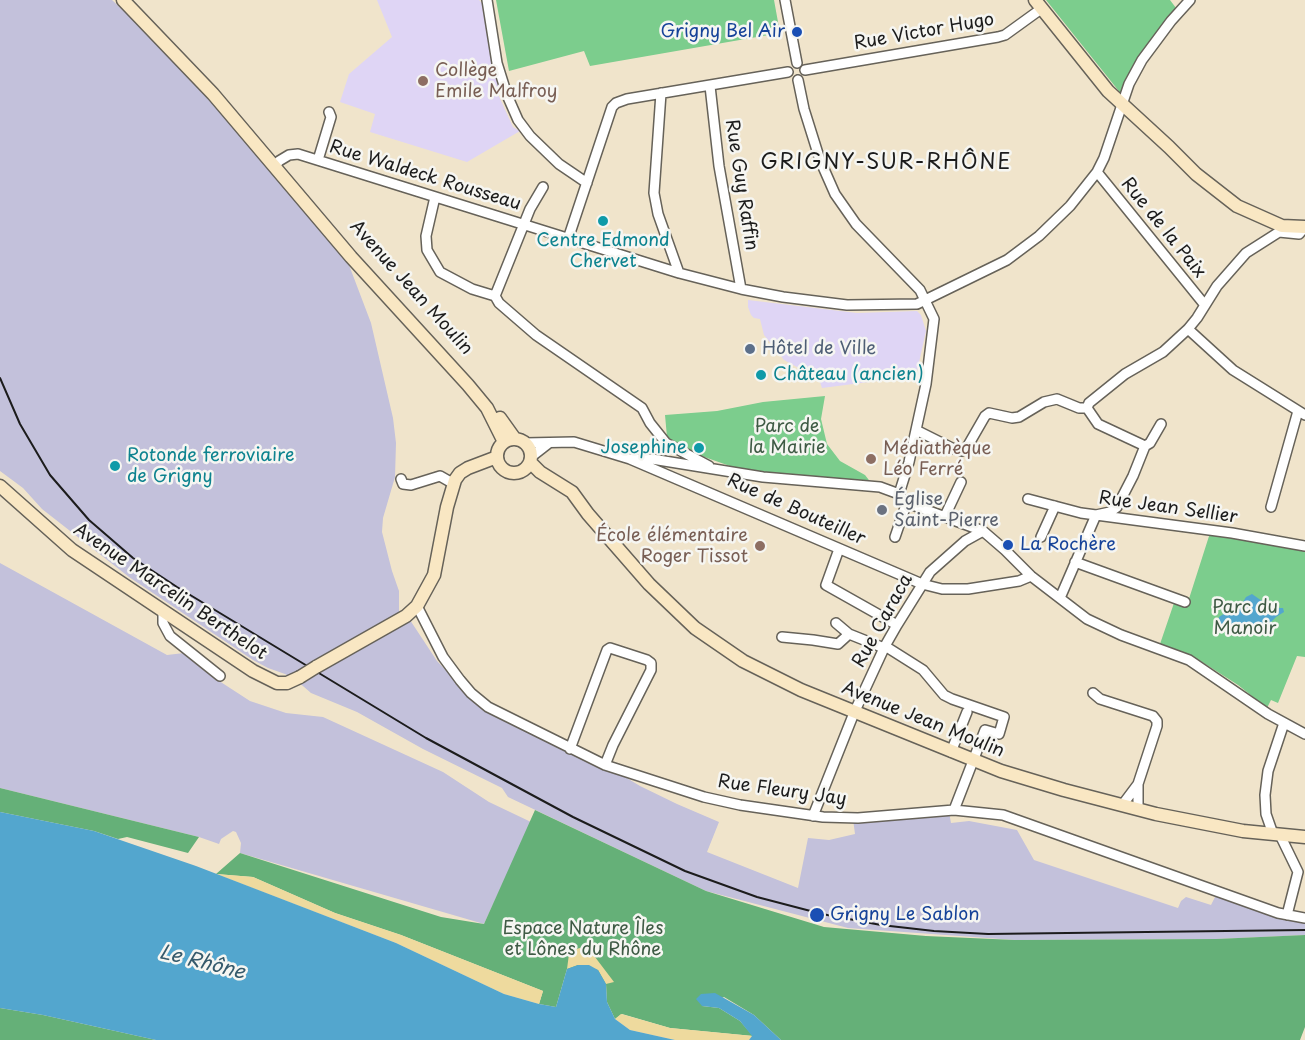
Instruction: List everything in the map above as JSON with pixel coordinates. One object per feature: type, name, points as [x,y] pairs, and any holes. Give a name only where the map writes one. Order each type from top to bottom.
[{"type":"main road","points":[[123,0],[277,164]]},
{"type":"main road","points":[[131,0],[157,34],[227,101],[277,164]]},
{"type":"main road","points":[[1038,4],[1108,91],[1170,147],[1196,174],[1237,206],[1282,226],[1305,227]]},
{"type":"main road","name":"Avenue Jean Moulin","points":[[277,164],[401,307],[486,397],[515,441]]},
{"type":"main road","points":[[515,441],[529,448],[530,459],[520,472],[510,472],[500,462],[498,452],[515,441]]},
{"type":"main road","name":"Avenue Jean Moulin","points":[[530,459],[540,472],[572,492],[588,514],[649,584],[695,628],[743,661],[801,690],[951,752],[1001,771],[1064,790],[1243,831],[1305,837]]},
{"type":"main road","points":[[417,606],[428,588],[436,566],[447,507],[457,476],[464,471],[500,462]]},
{"type":"main road","name":"Avenue Jean Moulin","points":[[520,472],[544,480],[557,488],[588,514]]},
{"type":"main road","name":"Avenue Marcelin Berthelot","points":[[0,486],[72,550],[266,679],[282,683],[300,677],[401,619],[417,606]]},
{"type":"street","points":[[487,0],[497,63],[518,120],[530,136],[559,164],[587,183]]},
{"type":"street","points":[[785,0],[797,63]]},
{"type":"street","name":"Rue Waldeck Rousseau","points":[[277,164],[290,155],[298,154],[679,273],[741,289],[783,297],[862,306],[917,304],[1007,260],[1039,236],[1070,206],[1104,158],[1129,84],[1142,60],[1190,0]]},
{"type":"street","name":"Rue Victor Hugo","points":[[805,70],[998,37],[1005,35],[1038,4]]},
{"type":"street","points":[[797,63],[805,70],[803,76],[798,80],[790,77],[788,72],[790,65],[797,63]]},
{"type":"street","points":[[568,239],[614,105],[627,99],[788,72]]},
{"type":"street","points":[[798,80],[804,109],[820,160],[835,194],[856,224],[920,290],[934,319],[926,384],[899,494]]},
{"type":"street","name":"Rue Guy Raffin","points":[[710,86],[721,177],[741,289]]},
{"type":"street","points":[[662,93],[654,193],[658,214],[679,273]]},
{"type":"street","points":[[318,160],[331,117],[329,112]]},
{"type":"street","name":"Rue de la Paix","points":[[1096,172],[1204,304]]},
{"type":"street","points":[[495,296],[524,224],[543,188]]},
{"type":"street","points":[[435,197],[426,236],[428,250],[440,272],[472,289],[495,296],[499,303],[537,335],[642,408],[650,423],[666,443],[717,469]]},
{"type":"street","points":[[1087,408],[1089,403],[1125,374],[1164,352],[1188,329],[1216,286],[1246,253],[1279,232],[1299,234],[1305,227]]},
{"type":"street","points":[[1188,329],[1233,370],[1301,413],[1271,507]]},
{"type":"street","points":[[916,430],[962,451],[966,449],[989,413],[1012,418],[1019,417],[1044,402],[1057,399],[1079,408],[1087,408]]},
{"type":"street","points":[[1087,408],[1098,424],[1145,446]]},
{"type":"street","points":[[1060,598],[1096,515],[1110,512],[1117,507],[1145,446],[1161,424]]},
{"type":"street","name":"Rue de Bouteiller","points":[[515,441],[574,442],[630,459],[922,584],[956,591],[1019,581],[1031,576]]},
{"type":"street","points":[[530,459],[549,443]]},
{"type":"street","points":[[630,459],[652,459],[763,477],[880,487],[899,494],[907,502],[983,531],[1031,576],[1087,619],[1189,660],[1284,723],[1305,734]]},
{"type":"street","points":[[401,479],[403,484],[411,485],[440,477],[454,484]]},
{"type":"street","points":[[945,516],[961,482]]},
{"type":"street","name":"Rue Jean Sellier","points":[[1028,499],[1096,515],[1232,533],[1305,546]]},
{"type":"street","points":[[896,537],[907,502]]},
{"type":"street","points":[[1041,537],[1054,506]]},
{"type":"street","name":"Rue Caraca","points":[[813,816],[854,713],[884,647],[897,625],[922,584],[947,556],[965,541],[983,531]]},
{"type":"street","points":[[839,549],[826,585],[897,625]]},
{"type":"street","points":[[1075,562],[1185,602]]},
{"type":"street","name":"Rue Fleury Jay","points":[[417,606],[443,657],[471,693],[488,707],[503,712],[570,749],[605,765],[704,797],[813,816],[840,819],[954,810],[1003,815],[1191,884],[1287,915],[1305,918]]},
{"type":"street","points":[[163,611],[163,623],[170,636],[220,676]]},
{"type":"street","points":[[836,623],[849,634],[884,647],[923,670],[944,694],[952,699],[1004,717],[999,734],[986,730],[954,810]]},
{"type":"street","points":[[782,637],[813,639],[838,644],[849,634]]},
{"type":"street","points":[[570,749],[607,650],[610,648],[647,660],[651,663],[651,670],[605,765]]},
{"type":"street","points":[[1093,693],[1100,699],[1153,716],[1157,721],[1138,784],[1138,808]]},
{"type":"street","points":[[951,752],[967,712]]},
{"type":"street","points":[[1284,723],[1268,771],[1265,795],[1266,814],[1298,872],[1287,915]]},
{"type":"street","points":[[1123,804],[1138,784]]},
{"type":"shaded area","points":[[0,0],[112,0],[190,73],[327,234],[349,265],[371,323],[393,418],[396,443],[395,477],[383,518],[382,532],[399,591],[399,611],[408,617],[437,661],[479,704],[607,766],[640,786],[719,822],[707,852],[798,888],[808,838],[829,840],[855,834],[853,819],[949,812],[951,823],[969,821],[1017,830],[1034,860],[1178,908],[1186,897],[1211,905],[1217,893],[1305,917],[1305,935],[1216,939],[1015,940],[848,928],[706,891],[508,797],[502,788],[423,749],[357,712],[311,693],[296,680],[253,660],[129,577],[42,509],[23,488],[0,471]]},
{"type":"shaded area","name":"Collège Emile Malfroy","points":[[377,0],[479,0],[484,5],[500,87],[497,92],[513,127],[520,131],[467,162],[370,132],[375,114],[340,102],[349,74],[392,37]]},
{"type":"shaded area","points":[[748,300],[857,313],[917,311],[921,315],[926,331],[916,376],[822,388],[817,373],[806,372],[784,360],[764,335],[760,319],[751,315]]},
{"type":"shaded area","points":[[0,563],[167,655],[184,653],[213,677],[250,701],[286,713],[323,717],[443,772],[489,802],[531,822],[484,924],[240,853],[241,843],[236,832],[233,831],[221,839],[219,844],[199,837],[0,788]]},
{"type":"green space","points":[[496,0],[774,0],[780,33],[590,66],[584,51],[509,71]]},
{"type":"green space","points":[[1046,0],[1170,0],[1176,8],[1122,95]]},
{"type":"green space","name":"Parc de la Mairie","points":[[825,396],[821,419],[827,444],[840,461],[865,475],[872,484],[747,472],[693,453],[667,437],[665,415],[717,411],[763,402]]},
{"type":"green space","name":"Parc du Manoir","points":[[1210,533],[1305,549],[1305,657],[1297,656],[1278,703],[1271,700],[1267,708],[1238,685],[1199,660],[1160,644],[1174,603],[1187,605]]},
{"type":"green space","points":[[0,788],[199,837],[188,853],[127,837],[118,839],[94,831],[0,812]]},
{"type":"green space","name":"Espace Nature Îles et Lônes du Rhône","points":[[535,810],[706,891],[824,927],[926,936],[1015,940],[1216,939],[1305,935],[1305,1027],[1300,1040],[781,1040],[754,1015],[724,997],[702,1006],[719,1008],[740,1021],[753,1036],[670,1028],[622,1014],[615,1019],[607,1002],[606,984],[567,969],[556,1007],[539,1004],[543,991],[401,935],[335,913],[253,877],[216,874],[240,853],[441,917],[484,924]]},
{"type":"green space","points":[[0,1008],[43,1015],[156,1040],[0,1040]]},
{"type":"sand","points":[[216,874],[253,877],[335,913],[401,935],[543,991],[539,1004],[504,994],[396,943]]},
{"type":"sand","points":[[580,948],[595,957],[614,982],[606,984],[598,970],[578,965],[567,969],[569,954],[572,950]]},
{"type":"sand","points":[[621,1014],[670,1028],[753,1036],[749,1040],[675,1040],[630,1030],[615,1019]]},
{"type":"water","points":[[1252,594],[1272,608],[1283,608],[1284,612],[1257,634],[1235,634],[1218,628],[1219,617],[1236,606],[1247,603],[1243,602]]},
{"type":"water","name":"Le Rhône","points":[[0,812],[94,831],[196,866],[396,943],[504,994],[539,1004],[556,1007],[567,969],[578,965],[589,965],[598,970],[606,984],[607,1002],[615,1019],[630,1030],[675,1040],[156,1040],[0,1008]]},
{"type":"water","points":[[715,993],[754,1015],[781,1040],[749,1040],[752,1036],[740,1021],[719,1008],[702,1006],[696,999],[701,994]]},
{"type":"railway","points":[[0,378],[20,424],[50,475],[89,520],[133,558],[426,738],[573,817],[685,871],[757,897],[822,914],[881,925],[934,931],[988,934],[1305,930]]},
{"type":"place","name":"Grigny Bel Air","points":[[797,32]]},
{"type":"place","name":"Collège Emile Malfroy","points":[[423,81]]},
{"type":"place","name":"Centre Edmond Chervet","points":[[603,221]]},
{"type":"place","name":"Hôtel de Ville","points":[[750,349]]},
{"type":"place","name":"Château (ancien)","points":[[761,375]]},
{"type":"place","name":"Josephine","points":[[699,448]]},
{"type":"place","name":"Médiathèque Léo Ferré","points":[[871,459]]},
{"type":"place","name":"Rotonde ferroviaire de Grigny","points":[[115,466]]},
{"type":"place","name":"Église Saint-Pierre","points":[[882,510]]},
{"type":"place","name":"La Rochère","points":[[1008,545]]},
{"type":"place","name":"École élémentaire Roger Tissot","points":[[760,546]]},
{"type":"place","name":"Grigny Le Sablon","points":[[817,915]]},
{"type":"district","name":"GRIGNY-SUR-RHÔNE","points":[[886,163]]}]
